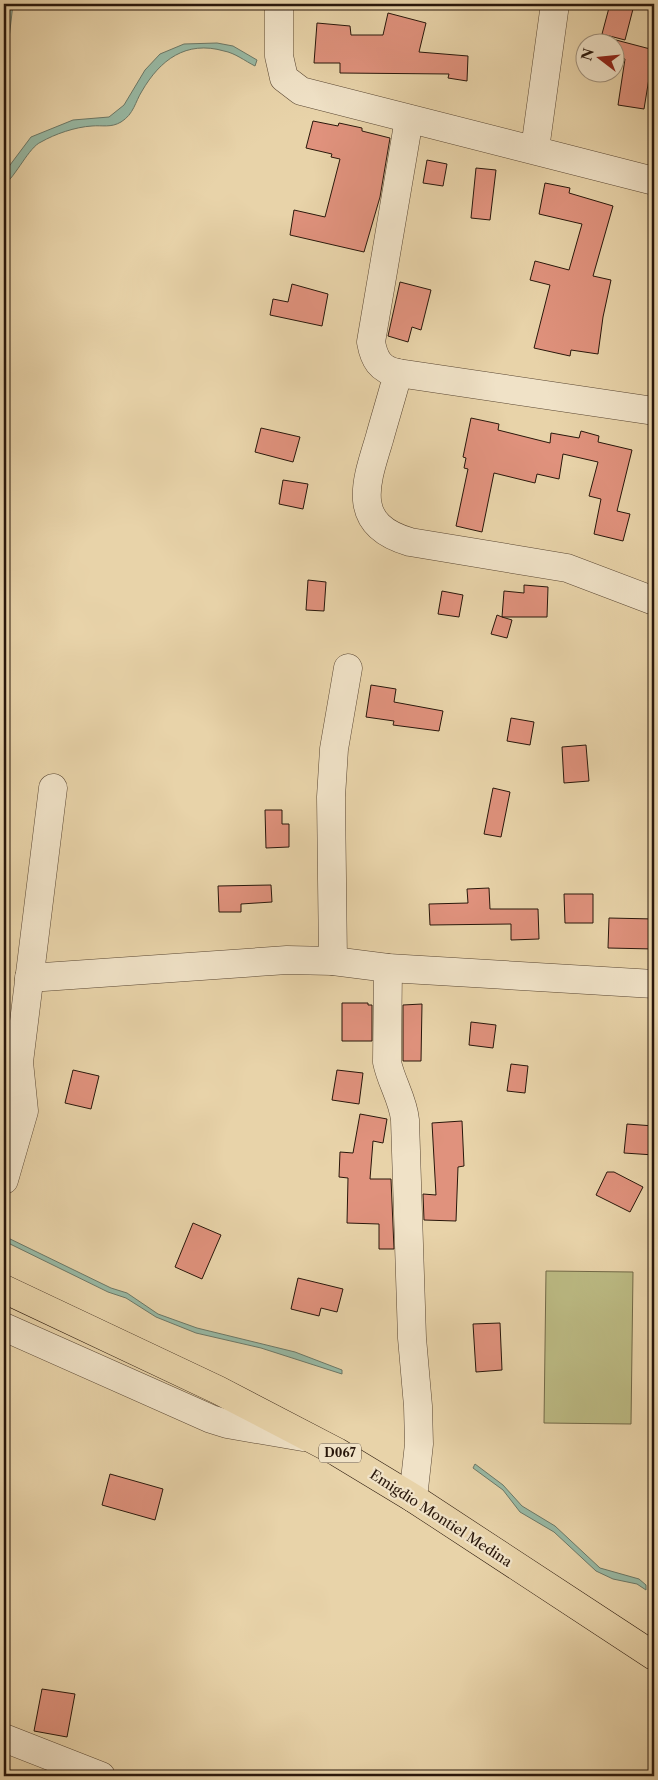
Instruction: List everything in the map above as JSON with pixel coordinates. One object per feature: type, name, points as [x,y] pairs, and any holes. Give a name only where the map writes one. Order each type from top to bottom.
[{"type":"main road","name":"Emigdio Montiel Medina","points":[[4,1289],[138,1351],[312,1438],[413,1498],[654,1656]]},
{"type":"street","points":[[280,4],[279,56],[284,78],[301,91],[535,149],[654,181]]},
{"type":"street","points":[[535,149],[555,4]]},
{"type":"street","points":[[409,119],[371,342],[373,356],[380,365],[390,372],[654,411]]},
{"type":"street","points":[[398,373],[367,479],[366,502],[375,521],[391,536],[410,542],[567,568],[654,601]]},
{"type":"street","points":[[333,961],[331,797],[334,749],[348,668]]},
{"type":"street","points":[[4,1180],[24,1111],[19,1062],[53,788]]},
{"type":"street","points":[[29,978],[287,960],[333,961],[388,968],[654,984]]},
{"type":"street","points":[[388,968],[387,1062],[390,1076],[404,1106],[405,1120],[412,1338],[418,1406],[419,1444],[413,1498]]},
{"type":"street","points":[[4,1327],[211,1419],[226,1424],[312,1438]]},
{"type":"street","points":[[4,1738],[101,1776]]},
{"type":"shaded area","points":[[5,4],[13,4],[4,82],[4,13]]},
{"type":"shaded area","points":[[217,43],[233,46],[257,60],[255,66],[232,53],[210,48],[198,48],[176,55],[157,70],[149,80],[132,112],[125,119],[114,125],[72,129],[41,142],[36,145],[4,185],[4,173],[31,137],[73,120],[109,117],[124,105],[145,70],[160,54],[184,44]]},
{"type":"shaded area","points":[[4,1236],[111,1288],[127,1293],[158,1314],[197,1328],[295,1352],[342,1370],[342,1374],[261,1348],[196,1333],[156,1317],[126,1298],[108,1292],[4,1241]]},
{"type":"shaded area","points":[[546,1271],[633,1272],[631,1424],[544,1423]]},
{"type":"shaded area","points":[[475,1464],[503,1485],[522,1506],[555,1526],[600,1568],[639,1579],[646,1585],[646,1590],[637,1584],[613,1579],[596,1571],[554,1532],[520,1512],[503,1490],[473,1468]]},
{"type":"building","points":[[610,4],[633,9],[626,36],[626,32],[603,32]]},
{"type":"building","points":[[388,13],[426,23],[419,52],[468,56],[467,81],[448,78],[449,74],[340,73],[340,63],[314,63],[317,23],[350,26],[351,35],[383,35]]},
{"type":"building","points":[[626,43],[654,50],[654,67],[651,66],[644,109],[618,105],[622,82],[626,82]]},
{"type":"building","points":[[313,121],[338,126],[339,123],[362,128],[362,131],[390,138],[380,197],[364,252],[290,235],[294,210],[325,217],[340,159],[331,157],[332,154],[306,148]]},
{"type":"building","points":[[427,160],[447,164],[443,186],[423,183]]},
{"type":"building","points":[[476,168],[496,170],[490,220],[471,218]]},
{"type":"building","points":[[545,183],[570,188],[569,193],[613,206],[593,276],[611,280],[598,354],[571,350],[570,356],[534,348],[550,285],[530,280],[535,261],[569,270],[582,224],[539,214]]},
{"type":"building","points":[[400,282],[431,290],[421,330],[412,327],[408,342],[388,336]]},
{"type":"building","points":[[292,284],[328,294],[322,326],[270,315],[273,299],[288,302]]},
{"type":"building","points":[[471,418],[499,424],[498,430],[550,443],[551,433],[579,438],[581,431],[599,436],[598,442],[632,450],[617,511],[630,514],[623,541],[594,534],[601,499],[589,496],[598,462],[563,454],[559,479],[537,474],[535,483],[494,473],[482,532],[456,526],[468,469],[464,468],[466,458],[463,457]]},
{"type":"building","points":[[261,428],[300,437],[293,462],[255,452]]},
{"type":"building","points":[[283,480],[308,484],[303,509],[279,504]]},
{"type":"building","points":[[308,580],[326,582],[324,611],[306,610]]},
{"type":"building","points":[[524,585],[548,587],[547,617],[502,617],[504,591],[524,593]]},
{"type":"building","points":[[442,591],[463,595],[459,617],[438,614]]},
{"type":"building","points":[[497,615],[512,620],[507,638],[491,634]]},
{"type":"building","points":[[371,685],[396,689],[394,702],[443,711],[439,731],[393,725],[394,721],[366,717]]},
{"type":"building","points":[[511,718],[534,722],[530,745],[507,741]]},
{"type":"building","points":[[586,745],[589,781],[564,783],[562,747]]},
{"type":"building","points":[[493,788],[510,792],[501,837],[484,834]]},
{"type":"building","points":[[265,810],[282,810],[282,824],[289,824],[289,847],[266,848]]},
{"type":"building","points":[[271,885],[272,902],[241,904],[241,912],[219,912],[218,886]]},
{"type":"building","points":[[489,888],[490,909],[538,909],[539,939],[511,940],[511,924],[430,925],[429,904],[468,903],[467,889]]},
{"type":"building","points":[[564,894],[593,894],[593,923],[565,923]]},
{"type":"building","points":[[609,918],[654,919],[654,949],[608,948]]},
{"type":"building","points":[[342,1003],[368,1003],[368,1005],[372,1005],[372,1041],[342,1041]]},
{"type":"building","points":[[422,1004],[421,1061],[403,1061],[403,1005]]},
{"type":"building","points":[[471,1022],[496,1025],[493,1048],[469,1045]]},
{"type":"building","points":[[511,1064],[528,1066],[525,1093],[507,1091]]},
{"type":"building","points":[[73,1070],[99,1076],[91,1109],[65,1103]]},
{"type":"building","points":[[337,1070],[363,1073],[359,1104],[332,1100]]},
{"type":"building","points":[[360,1114],[387,1119],[383,1143],[373,1141],[370,1179],[391,1179],[394,1249],[379,1249],[379,1224],[347,1223],[348,1178],[339,1177],[340,1152],[353,1153]]},
{"type":"building","points":[[462,1121],[464,1166],[458,1167],[456,1221],[424,1220],[423,1194],[436,1195],[432,1123]]},
{"type":"building","points":[[627,1124],[654,1126],[654,1155],[624,1153]]},
{"type":"building","points":[[607,1172],[614,1172],[643,1187],[630,1212],[596,1195]]},
{"type":"building","points":[[193,1223],[221,1235],[202,1279],[175,1267]]},
{"type":"building","points":[[298,1278],[343,1289],[337,1312],[321,1308],[319,1316],[291,1309]]},
{"type":"building","points":[[500,1323],[502,1370],[476,1372],[473,1324]]},
{"type":"building","points":[[110,1474],[163,1489],[155,1520],[102,1505]]},
{"type":"building","points":[[42,1689],[75,1694],[67,1737],[34,1731]]}]
